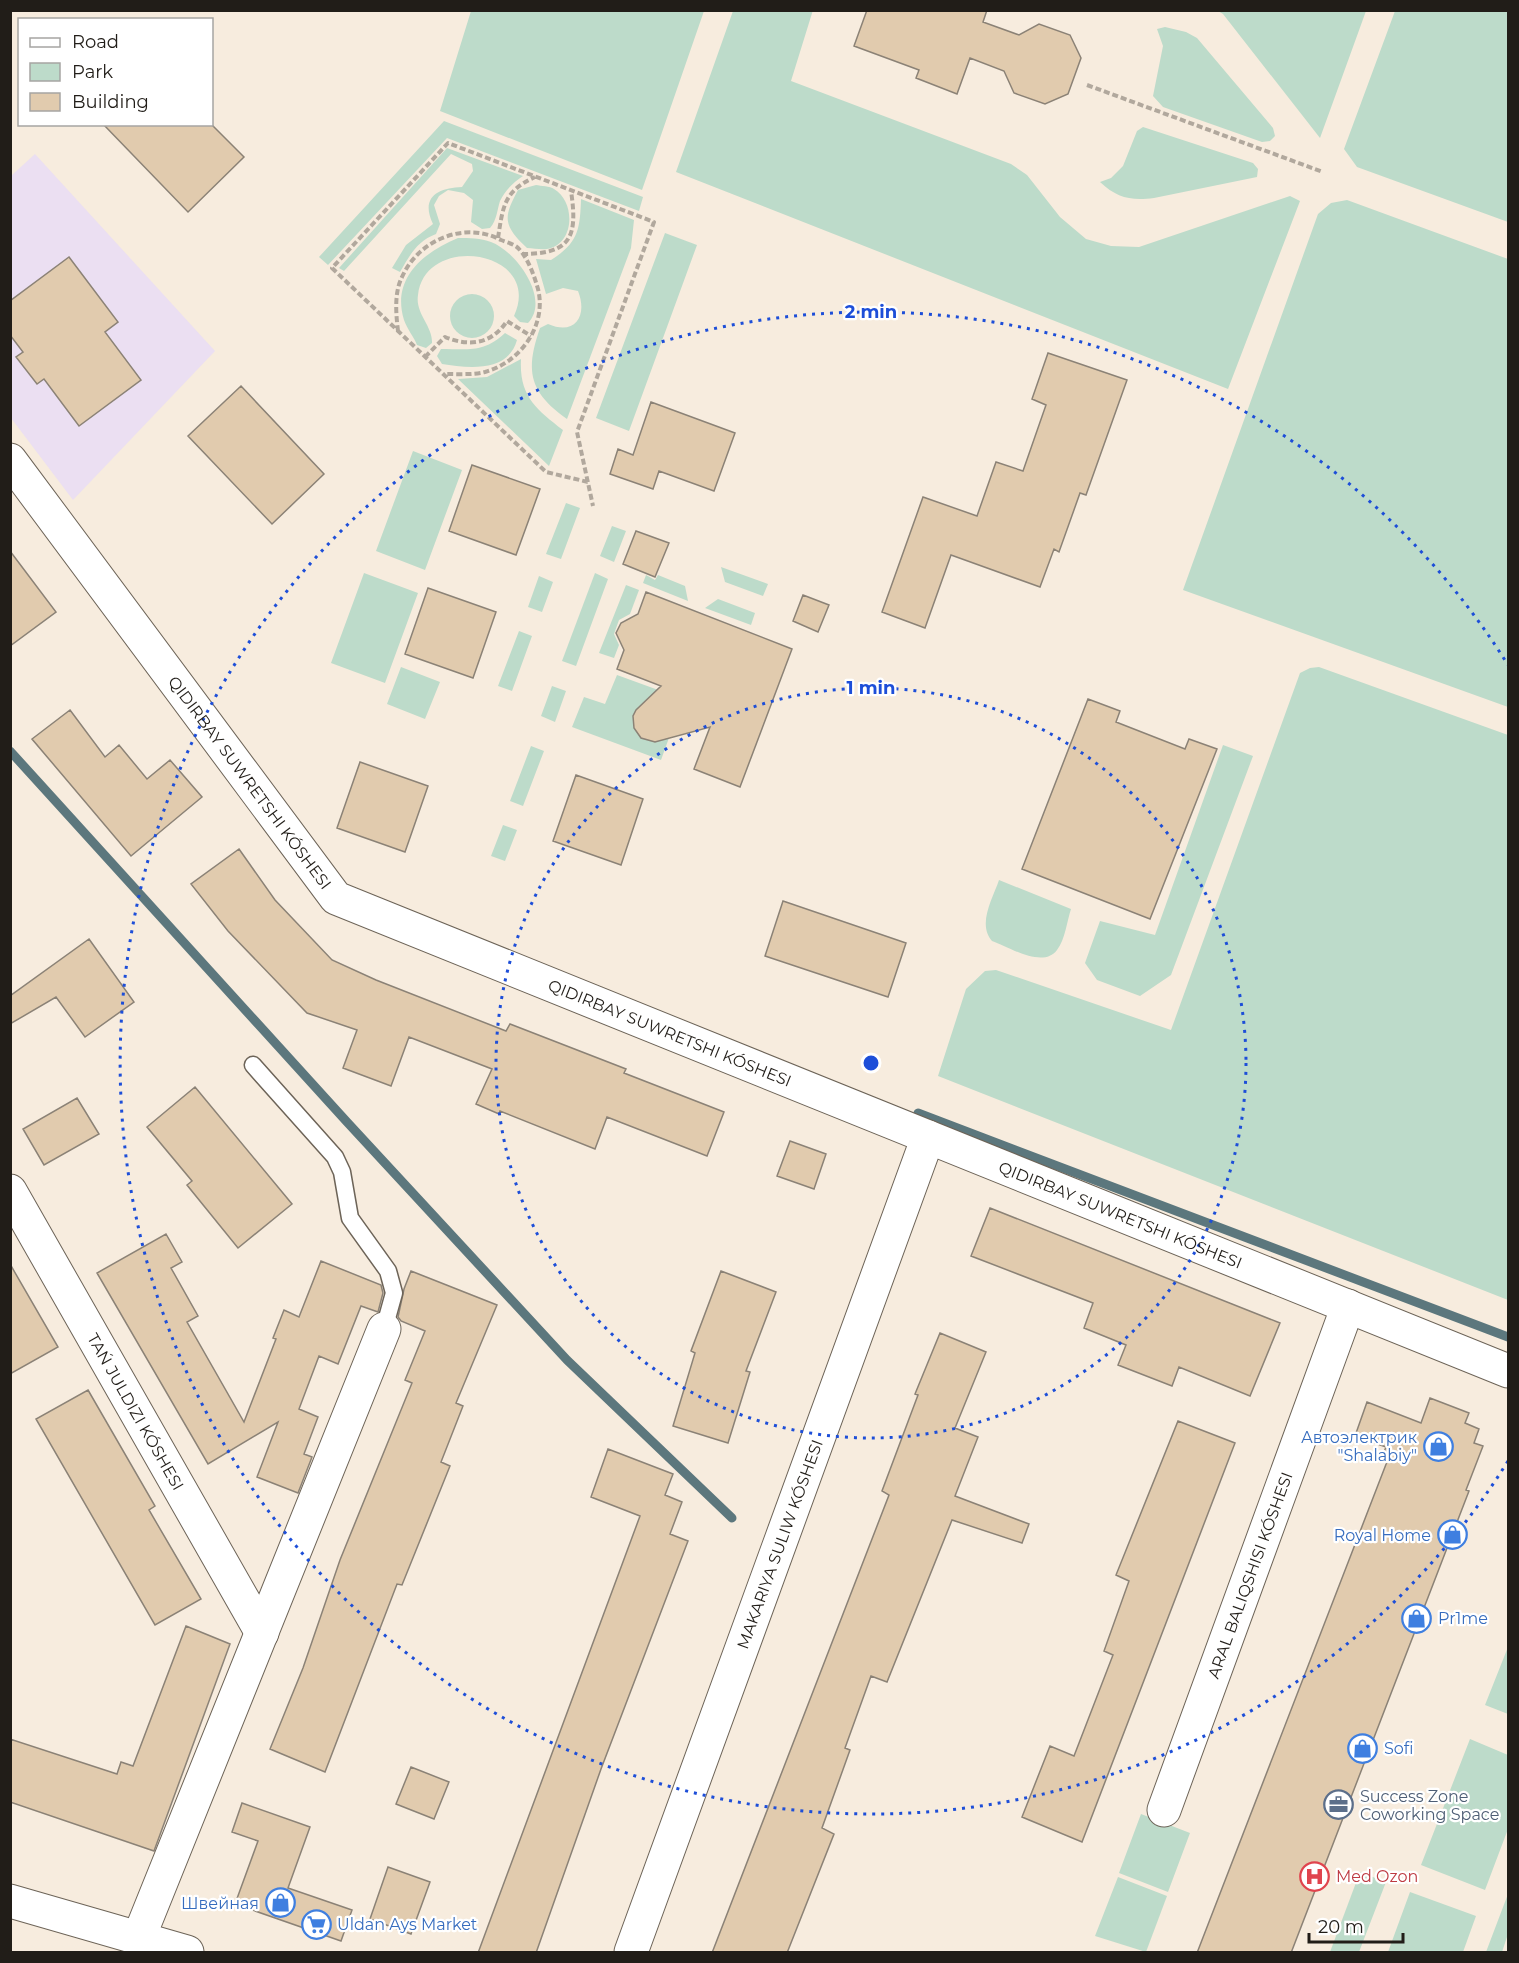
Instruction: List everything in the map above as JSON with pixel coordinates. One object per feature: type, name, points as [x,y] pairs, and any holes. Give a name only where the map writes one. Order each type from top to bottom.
[{"type":"street","points":[[10,460],[336,898],[1509,1371]]},
{"type":"street","points":[[630,1953],[928,1137]]},
{"type":"street","points":[[10,1191],[262,1633]]},
{"type":"street","points":[[1164,1810],[1348,1306]]},
{"type":"street","points":[[139,1937],[384,1329]]},
{"type":"street","points":[[10,1901],[139,1937],[187,1953]]},
{"type":"lane","points":[[253,1065],[335,1157],[342,1172],[350,1218],[388,1271],[393,1293],[384,1329]]},
{"type":"path","points":[[1087,85],[1323,172]]},
{"type":"path","points":[[588,482],[546,472],[332,268],[448,143],[654,222],[577,432],[588,482],[592,506]]},
{"type":"path","points":[[498,238],[507,198],[517,185],[536,176]]},
{"type":"path","points":[[522,254],[547,254],[559,249],[570,236],[575,216],[571,190]]},
{"type":"path","points":[[398,331],[397,295],[401,278],[424,248],[444,236],[466,231],[498,238],[518,248],[534,273],[541,302],[536,327],[524,348],[485,372],[443,374]]},
{"type":"path","points":[[425,357],[445,337],[458,342],[474,343],[489,339],[507,321],[531,336]]},
{"type":"shaded area","points":[[35,154],[215,351],[73,500],[11,418],[11,176]]},
{"type":"green space","points":[[813,10],[791,81],[1011,164],[1027,175],[1060,217],[1086,239],[1111,246],[1139,247],[1290,196],[1300,201],[1228,389],[676,172],[733,11]]},
{"type":"green space","points":[[471,11],[704,11],[642,190],[440,111]]},
{"type":"green space","points":[[1218,11],[1366,11],[1320,138],[1223,14]]},
{"type":"green space","points":[[1395,11],[1508,11],[1508,222],[1357,167],[1344,149]]},
{"type":"green space","points":[[1165,27],[1186,32],[1197,38],[1273,128],[1275,136],[1270,141],[1262,142],[1163,107],[1153,96],[1163,46],[1157,29]]},
{"type":"green space","points":[[444,121],[643,197],[639,211],[447,138],[328,265],[319,257]]},
{"type":"green space","points":[[1143,127],[1253,163],[1258,169],[1257,177],[1154,198],[1138,199],[1118,195],[1100,182],[1111,178],[1123,166],[1137,131]]},
{"type":"green space","points":[[447,148],[523,176],[502,197],[490,228],[482,229],[471,222],[473,200],[464,193],[448,190],[439,196],[434,205],[440,224],[436,234],[419,245],[400,272],[392,268],[406,245],[433,224],[429,207],[434,196],[446,189],[462,187],[473,171],[472,164],[451,154],[344,271],[339,268]]},
{"type":"green space","points":[[536,185],[554,189],[561,195],[569,212],[567,231],[563,239],[556,246],[547,249],[527,248],[513,233],[508,221],[510,208],[518,190]]},
{"type":"green space","points":[[581,199],[634,220],[631,248],[567,419],[554,409],[538,390],[532,369],[533,357],[540,328],[548,324],[557,327],[572,325],[580,316],[581,300],[578,291],[563,288],[546,294],[536,259],[551,260],[567,248],[576,235]]},
{"type":"green space","points":[[1347,200],[1508,259],[1508,707],[1183,590],[1318,214],[1331,203]]},
{"type":"green space","points":[[665,233],[697,245],[629,431],[596,418]]},
{"type":"green space","points":[[458,238],[487,241],[501,247],[511,255],[528,277],[533,289],[534,313],[528,323],[520,322],[514,316],[519,294],[513,276],[499,264],[480,257],[459,257],[440,262],[425,275],[418,295],[419,308],[430,331],[432,343],[426,348],[417,345],[405,323],[401,305],[406,279],[413,269],[433,251]]},
{"type":"green space","points":[[472,294],[487,301],[494,316],[487,331],[472,338],[457,331],[450,316],[457,301]]},
{"type":"green space","points":[[505,333],[517,340],[512,351],[496,363],[475,367],[442,364],[437,356],[441,349],[483,347]]},
{"type":"green space","points":[[521,359],[521,372],[526,392],[537,408],[563,430],[549,466],[458,379],[487,377]]},
{"type":"green space","points":[[413,451],[462,470],[425,570],[376,551]]},
{"type":"green space","points":[[566,503],[580,508],[561,559],[546,554]]},
{"type":"green space","points":[[612,526],[626,531],[614,562],[600,556]]},
{"type":"green space","points":[[721,567],[768,584],[763,596],[725,582]]},
{"type":"green space","points":[[364,573],[418,593],[385,683],[331,663]]},
{"type":"green space","points":[[595,573],[608,579],[576,666],[562,661]]},
{"type":"green space","points":[[646,575],[655,580],[658,575],[685,586],[688,601],[643,583]]},
{"type":"green space","points":[[539,576],[553,582],[542,612],[528,607]]},
{"type":"green space","points":[[626,585],[639,590],[630,614],[619,620],[614,634],[619,645],[614,658],[599,653]]},
{"type":"green space","points":[[718,599],[755,613],[751,625],[705,608]]},
{"type":"green space","points":[[519,631],[532,636],[512,691],[498,686]]},
{"type":"green space","points":[[401,667],[440,682],[425,719],[387,704]]},
{"type":"green space","points":[[1319,667],[1508,735],[1508,1300],[938,1076],[966,989],[985,971],[996,970],[1171,1030],[1300,673]]},
{"type":"green space","points":[[617,675],[683,699],[661,760],[572,727],[584,697],[605,704]]},
{"type":"green space","points":[[552,686],[566,691],[555,722],[541,716]]},
{"type":"green space","points":[[1223,745],[1253,756],[1171,975],[1140,996],[1097,980],[1085,963],[1100,921],[1155,935]]},
{"type":"green space","points":[[531,746],[544,751],[523,806],[510,801]]},
{"type":"green space","points":[[503,825],[517,830],[505,861],[491,856]]},
{"type":"green space","points":[[999,880],[1071,909],[1062,941],[1051,955],[1035,957],[1026,955],[992,941],[986,927],[986,919]]},
{"type":"green space","points":[[1508,1647],[1508,1714],[1485,1705]]},
{"type":"green space","points":[[1470,1739],[1508,1755],[1508,1829],[1485,1890],[1421,1865]]},
{"type":"green space","points":[[1141,1814],[1190,1833],[1168,1892],[1119,1873]]},
{"type":"green space","points":[[1360,1872],[1386,1882],[1359,1952],[1330,1952]]},
{"type":"green space","points":[[1118,1877],[1167,1896],[1146,1952],[1095,1936]]},
{"type":"green space","points":[[1410,1892],[1476,1916],[1463,1952],[1388,1952]]},
{"type":"green space","points":[[1508,1894],[1508,1934],[1502,1952],[1486,1952]]},
{"type":"building","points":[[867,10],[987,10],[983,22],[1019,35],[1039,24],[1070,35],[1081,58],[1068,94],[1045,104],[1014,93],[1004,71],[970,58],[957,94],[916,78],[919,70],[854,46]]},
{"type":"building","points":[[105,126],[213,126],[244,157],[188,212]]},
{"type":"building","points":[[69,257],[118,322],[105,332],[141,380],[79,426],[44,379],[37,384],[16,357],[23,352],[10,335],[10,301]]},
{"type":"building","points":[[1048,353],[1127,380],[1086,495],[1080,493],[1059,552],[1054,549],[1040,587],[951,555],[925,628],[882,612],[923,497],[977,516],[996,462],[1023,471],[1046,405],[1032,399]]},
{"type":"building","points":[[241,386],[324,474],[272,524],[188,436]]},
{"type":"building","points":[[651,402],[735,433],[714,491],[659,471],[653,489],[610,474],[618,449],[633,455]]},
{"type":"building","points":[[472,465],[540,489],[516,555],[449,531]]},
{"type":"building","points":[[636,531],[669,543],[655,577],[623,564]]},
{"type":"building","points":[[10,551],[56,612],[10,646]]},
{"type":"building","points":[[428,588],[496,612],[473,678],[405,654]]},
{"type":"building","points":[[646,592],[792,649],[740,787],[694,769],[710,727],[655,742],[641,738],[634,728],[633,716],[636,710],[661,686],[617,669],[624,650],[616,633],[621,623],[638,614]]},
{"type":"building","points":[[803,595],[829,605],[818,632],[793,621]]},
{"type":"building","points":[[1088,699],[1120,711],[1116,722],[1185,749],[1189,739],[1217,749],[1150,919],[1022,869]]},
{"type":"building","points":[[70,710],[105,757],[119,745],[147,779],[170,760],[202,797],[131,856],[32,739]]},
{"type":"building","points":[[360,762],[428,786],[405,852],[337,828]]},
{"type":"building","points":[[576,775],[643,799],[621,865],[553,841]]},
{"type":"building","points":[[239,849],[275,900],[332,960],[376,980],[506,1031],[510,1024],[626,1069],[624,1073],[724,1112],[707,1156],[607,1117],[595,1149],[500,1111],[499,1114],[476,1104],[492,1069],[409,1037],[391,1086],[343,1068],[357,1030],[307,1013],[228,931],[191,884]]},
{"type":"building","points":[[783,901],[906,943],[888,997],[765,956]]},
{"type":"building","points":[[89,939],[134,1002],[85,1037],[56,997],[10,1024],[10,996]]},
{"type":"building","points":[[195,1087],[292,1204],[238,1248],[187,1185],[192,1181],[147,1127]]},
{"type":"building","points":[[77,1098],[99,1134],[44,1165],[23,1129]]},
{"type":"building","points":[[790,1141],[826,1154],[814,1189],[777,1176]]},
{"type":"building","points":[[990,1208],[1280,1323],[1250,1396],[1179,1367],[1172,1386],[1118,1365],[1126,1345],[1084,1328],[1093,1303],[971,1256]]},
{"type":"building","points":[[166,1234],[182,1262],[171,1268],[198,1316],[187,1322],[244,1422],[276,1339],[273,1338],[284,1310],[299,1317],[321,1261],[381,1285],[383,1293],[378,1312],[361,1306],[338,1364],[319,1356],[299,1409],[318,1417],[304,1454],[312,1457],[298,1493],[257,1477],[278,1422],[208,1464],[97,1273]]},
{"type":"building","points":[[10,1264],[58,1347],[10,1374]]},
{"type":"building","points":[[411,1271],[497,1305],[456,1403],[463,1406],[441,1462],[450,1466],[402,1585],[397,1584],[325,1772],[270,1749],[303,1668],[340,1560],[412,1383],[405,1380],[425,1331],[401,1321],[398,1317],[404,1289]]},
{"type":"building","points":[[721,1271],[776,1292],[746,1371],[750,1372],[728,1443],[673,1426],[695,1353],[691,1351]]},
{"type":"building","points":[[940,1333],[986,1352],[955,1428],[978,1437],[955,1496],[1029,1524],[1022,1543],[952,1520],[887,1682],[871,1676],[845,1748],[850,1750],[822,1828],[834,1834],[787,1953],[712,1953],[889,1495],[882,1491],[918,1395],[915,1394]]},
{"type":"building","points":[[88,1390],[155,1506],[149,1510],[201,1599],[155,1625],[36,1419]]},
{"type":"building","points":[[1430,1398],[1469,1413],[1465,1423],[1479,1429],[1474,1443],[1483,1446],[1466,1490],[1469,1491],[1291,1953],[1197,1953],[1390,1454],[1384,1452],[1386,1447],[1355,1436],[1367,1402],[1421,1423]]},
{"type":"building","points":[[1178,1421],[1235,1443],[1082,1842],[1022,1817],[1050,1746],[1074,1756],[1113,1655],[1104,1651],[1129,1581],[1116,1575]]},
{"type":"building","points":[[608,1449],[673,1474],[665,1495],[682,1502],[670,1534],[688,1541],[601,1769],[536,1953],[478,1953],[640,1516],[591,1497]]},
{"type":"building","points":[[186,1626],[230,1644],[154,1851],[10,1802],[10,1739],[117,1774],[121,1762],[133,1766]]},
{"type":"building","points":[[411,1767],[449,1782],[434,1819],[396,1804]]},
{"type":"building","points":[[242,1803],[310,1827],[288,1888],[352,1910],[341,1941],[235,1904],[258,1841],[232,1832]]},
{"type":"building","points":[[388,1867],[430,1882],[411,1934],[370,1919]]},
{"type":"waterway","points":[[10,751],[567,1360],[732,1518]]},
{"type":"waterway","points":[[918,1113],[1508,1337]]},
{"type":"place","name":"Автоэлектрик \"Shalabiy\"","points":[[1438,1446]]},
{"type":"place","name":"Royal Home","points":[[1452,1535]]},
{"type":"place","name":"Pr1me","points":[[1417,1618]]},
{"type":"place","name":"Sofi","points":[[1363,1748]]},
{"type":"place","name":"Success Zone Coworking Space","points":[[1339,1805]]},
{"type":"place","name":"Med Ozon","points":[[1315,1876]]},
{"type":"place","name":"Швейная","points":[[280,1903]]},
{"type":"place","name":"Uldan Ays Market","points":[[316,1924]]}]
